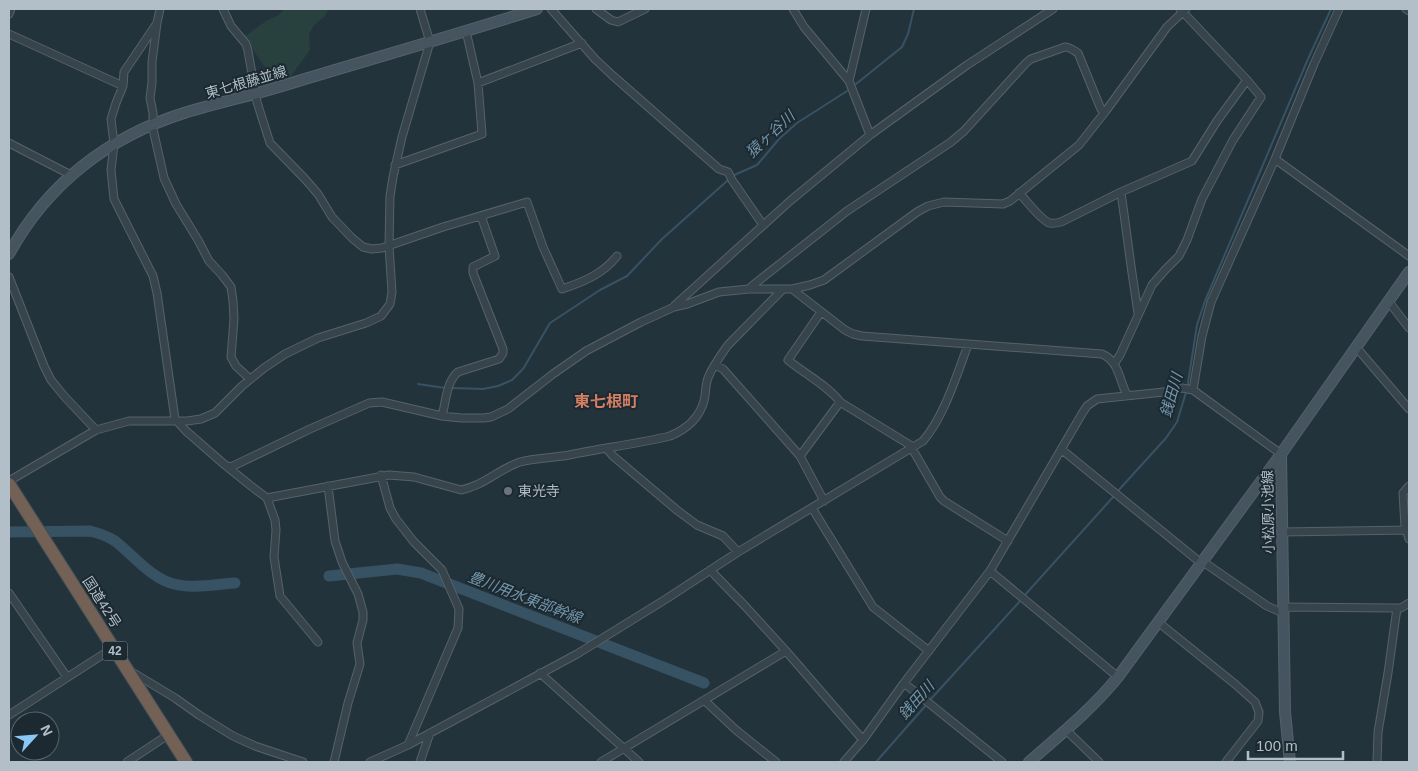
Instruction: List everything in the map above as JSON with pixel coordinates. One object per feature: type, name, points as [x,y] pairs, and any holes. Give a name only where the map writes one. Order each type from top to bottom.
[{"type":"highway","name":"国道42号","points":[[9,482],[186,762]]},
{"type":"main road","name":"東七根藤並線","points":[[9,253],[41,205],[71,175],[114,144],[153,125],[184,113],[257,94],[537,9]]},
{"type":"main road","name":"小松原小池線","points":[[1290,762],[1285,712],[1281,454],[1409,272]]},
{"type":"main road","points":[[1029,762],[1101,698],[1281,454]]},
{"type":"street","points":[[9,14],[10,9]]},
{"type":"street","points":[[160,9],[152,62],[150,98],[153,125],[164,178],[176,204],[209,262],[222,275],[231,288],[234,319],[231,357],[236,366],[250,379]]},
{"type":"street","points":[[223,9],[232,26],[246,44],[257,102],[270,142],[306,179],[332,217],[363,247],[372,249],[382,248],[443,227],[527,202],[543,247],[562,289],[602,272],[617,256]]},
{"type":"street","points":[[9,482],[96,430],[130,421],[176,422],[201,419],[215,413],[250,379],[285,354],[318,338],[366,323],[381,316],[390,304],[392,292],[389,246],[390,196],[402,137],[430,42],[420,9]]},
{"type":"street","points":[[551,9],[595,59],[612,75],[719,169],[728,172],[763,225]]},
{"type":"street","points":[[596,9],[611,20],[618,22],[645,9]]},
{"type":"street","points":[[793,9],[804,26],[848,81],[870,135]]},
{"type":"street","points":[[848,81],[866,9]]},
{"type":"street","points":[[674,307],[790,201],[870,135],[966,65],[1053,9]]},
{"type":"street","points":[[1193,390],[1202,336],[1211,302],[1339,9]]},
{"type":"street","points":[[228,466],[231,467],[310,429],[369,404],[382,402],[442,416],[491,417],[508,409],[586,351],[674,307],[719,292],[749,289],[792,289],[810,285],[824,280],[928,206],[944,202],[999,205],[1010,201],[1079,145],[1168,27],[1183,10],[1248,80],[1261,97],[1233,140],[1202,199],[1180,256],[1152,285],[1120,355],[1114,364]]},
{"type":"street","points":[[157,23],[124,72],[124,86],[111,119],[114,144],[111,170],[114,199],[153,276],[176,422],[267,498],[275,520],[274,557],[280,596],[318,642]]},
{"type":"street","points":[[396,165],[482,134],[478,83],[466,31]]},
{"type":"street","points":[[9,34],[124,86]]},
{"type":"street","points":[[478,83],[582,43]]},
{"type":"street","points":[[749,289],[847,211],[964,132],[1015,74],[1032,59],[1064,47],[1068,47],[1078,53],[1098,102],[1105,112]]},
{"type":"street","points":[[1019,193],[1041,216],[1052,224],[1061,222],[1121,192],[1192,161],[1217,121],[1248,80]]},
{"type":"street","points":[[9,144],[71,175]]},
{"type":"street","points":[[1275,159],[1409,256]]},
{"type":"street","points":[[1121,192],[1138,313]]},
{"type":"street","points":[[442,416],[452,377],[458,372],[499,359],[503,353],[473,273],[473,267],[495,256],[482,216]]},
{"type":"street","points":[[9,277],[51,380],[96,430]]},
{"type":"street","points":[[267,498],[398,474],[461,490],[482,482],[519,462],[670,436],[682,431],[693,422],[702,408],[708,376],[728,345],[783,289]]},
{"type":"street","points":[[792,289],[845,330],[862,336],[1096,354],[1108,357],[1114,364],[1127,395]]},
{"type":"street","points":[[1389,302],[1409,328]]},
{"type":"street","points":[[821,312],[788,360],[838,398],[840,402],[912,448],[944,502],[1008,541]]},
{"type":"street","points":[[370,762],[408,745],[578,654],[738,552],[923,441],[940,417],[968,345]]},
{"type":"street","points":[[1356,347],[1409,409]]},
{"type":"street","points":[[715,365],[723,369],[800,456],[824,501]]},
{"type":"street","points":[[844,762],[863,740],[904,683],[990,572],[1083,412],[1092,401],[1127,395],[1173,391],[1182,388],[1193,390],[1281,454]]},
{"type":"street","points":[[800,456],[840,402]]},
{"type":"street","points":[[606,448],[678,511],[697,525],[723,536],[738,552]]},
{"type":"street","points":[[1061,449],[1202,562],[1267,606],[1283,610],[1401,608],[1409,603]]},
{"type":"street","points":[[381,476],[390,508],[396,519],[414,542],[442,570],[459,609],[458,628],[408,745]]},
{"type":"street","points":[[328,486],[335,541],[345,569],[358,594],[363,612],[363,620],[357,643],[360,664],[348,703],[334,762]]},
{"type":"street","points":[[1409,486],[1403,493],[1409,539]]},
{"type":"street","points":[[812,508],[873,607],[929,651]]},
{"type":"street","points":[[1282,532],[1408,530]]},
{"type":"street","points":[[710,570],[786,651],[863,740]]},
{"type":"street","points":[[990,572],[1118,677]]},
{"type":"street","points":[[9,593],[67,677]]},
{"type":"street","points":[[1377,762],[1378,732],[1397,608]]},
{"type":"street","points":[[1158,622],[1255,702],[1259,712],[1258,721],[1226,762]]},
{"type":"street","points":[[9,715],[113,648]]},
{"type":"street","points":[[601,762],[786,651]]},
{"type":"street","points":[[127,670],[175,698],[198,715],[233,736],[255,746],[304,762]]},
{"type":"street","points":[[540,673],[639,762]]},
{"type":"street","points":[[904,683],[1002,762]]},
{"type":"street","points":[[704,700],[736,730],[776,762]]},
{"type":"street","points":[[1066,730],[1099,762]]},
{"type":"street","points":[[420,762],[430,733]]},
{"type":"street","points":[[126,762],[168,735]]},
{"type":"green space","points":[[284,9],[329,9],[324,17],[314,25],[309,34],[310,50],[291,76],[275,81],[244,37],[266,21],[279,15]]},
{"type":"waterway","name":"猿ヶ谷川","points":[[856,84],[902,47],[908,34],[914,9]]},
{"type":"waterway","name":"銭田川","points":[[1117,492],[1166,438],[1177,422],[1187,389],[1197,325],[1205,301],[1331,9]]},
{"type":"waterway","name":"猿ヶ谷川","points":[[732,176],[757,165],[779,139],[797,123],[847,91]]},
{"type":"waterway","points":[[452,388],[483,389],[498,386],[512,380],[523,369],[550,323],[600,290],[627,276],[662,239],[727,181]]},
{"type":"waterway","points":[[418,384],[445,388]]},
{"type":"waterway","name":"銭田川","points":[[1024,596],[1114,496]]},
{"type":"waterway","name":"豊川用水東部幹線","points":[[9,532],[90,531],[115,541],[150,572],[174,584],[205,586],[235,583]]},
{"type":"waterway","name":"豊川用水東部幹線","points":[[329,576],[397,569],[421,573],[704,683]]},
{"type":"waterway","name":"銭田川","points":[[930,700],[1021,600]]},
{"type":"waterway","name":"銭田川","points":[[876,762],[927,704]]},
{"type":"place","name":"東光寺","points":[[508,491]]},
{"type":"district","name":"東七根町","points":[[606,401]]}]
